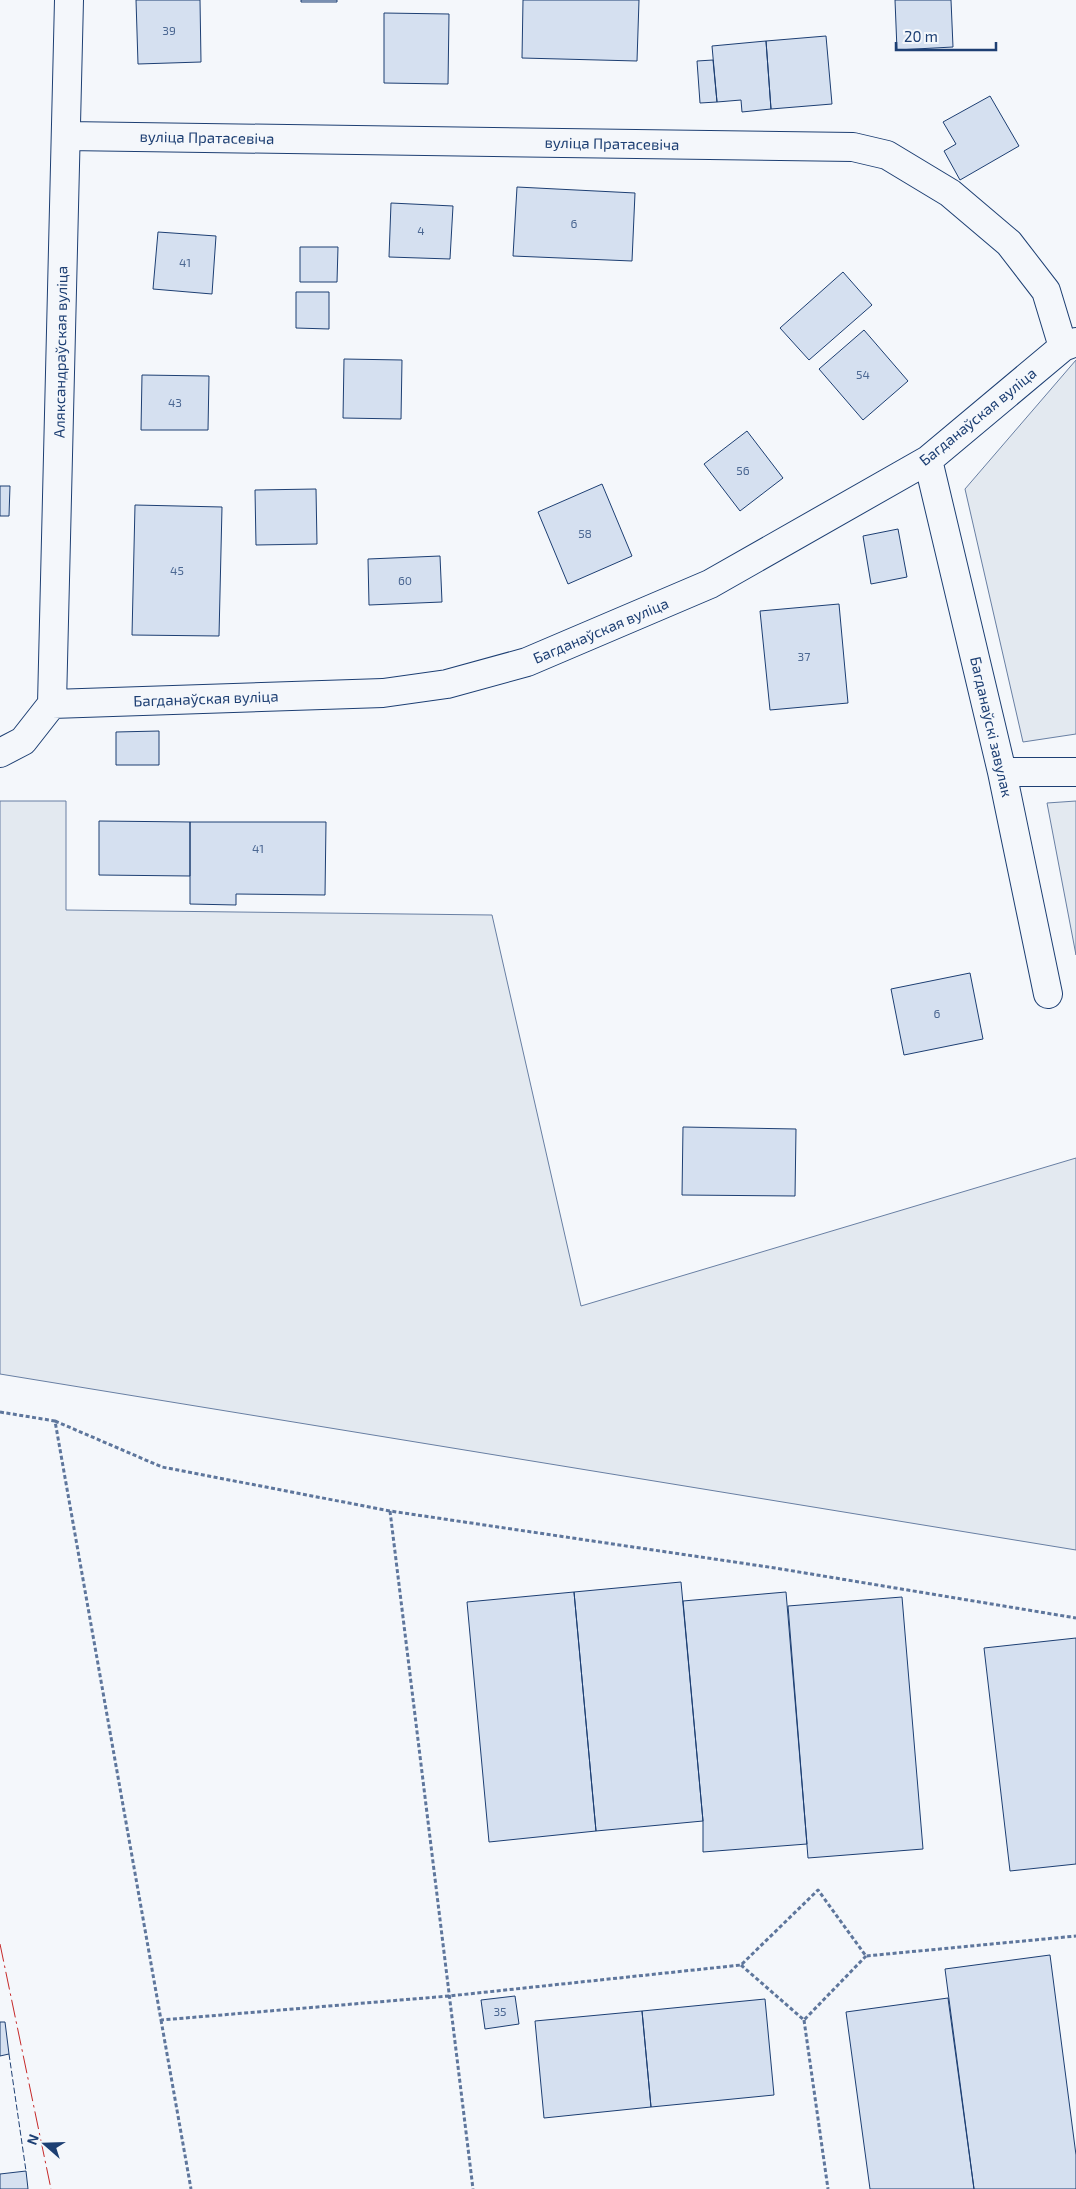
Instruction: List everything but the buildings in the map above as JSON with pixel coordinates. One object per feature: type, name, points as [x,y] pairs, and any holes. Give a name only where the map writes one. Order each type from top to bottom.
[{"type":"street","name":"Аляксандраўская вуліца","points":[[52,704],[69,0]]},
{"type":"street","name":"вуліца Пратасевіча","points":[[67,136],[853,147],[887,155],[950,193],[1009,243],[1046,290],[1070,344]]},
{"type":"street","name":"Багданаўская вуліца","points":[[52,704],[383,693],[447,684],[527,662],[710,584],[928,460],[1070,344]]},
{"type":"street","name":"Багданаўскі завулак","points":[[928,460],[1002,772],[1048,994]]},
{"type":"street","points":[[0,753],[23,741],[52,704]]},
{"type":"street","points":[[1002,772],[1076,772]]},
{"type":"path","points":[[0,1412],[55,1421],[162,1467],[390,1511],[775,1568],[1076,1618]]},
{"type":"path","points":[[55,1421],[191,2189]]},
{"type":"path","points":[[390,1511],[473,2189]]},
{"type":"path","points":[[161,2020],[449,1996],[741,1965],[818,1890],[866,1956]]},
{"type":"path","points":[[804,2020],[866,1956],[1076,1936]]},
{"type":"path","points":[[741,1965],[804,2020],[828,2189]]},
{"type":"shaded area","points":[[1076,360],[1076,734],[1023,742],[965,489]]},
{"type":"shaded area","points":[[0,801],[66,801],[66,910],[492,915],[581,1306],[1076,1158],[1076,1550],[0,1374]]},
{"type":"shaded area","points":[[1076,801],[1076,955],[1047,803]]},
{"type":"fence","points":[[9,2054],[26,2171]]},
{"type":"power","points":[[0,1944],[51,2189]]}]
